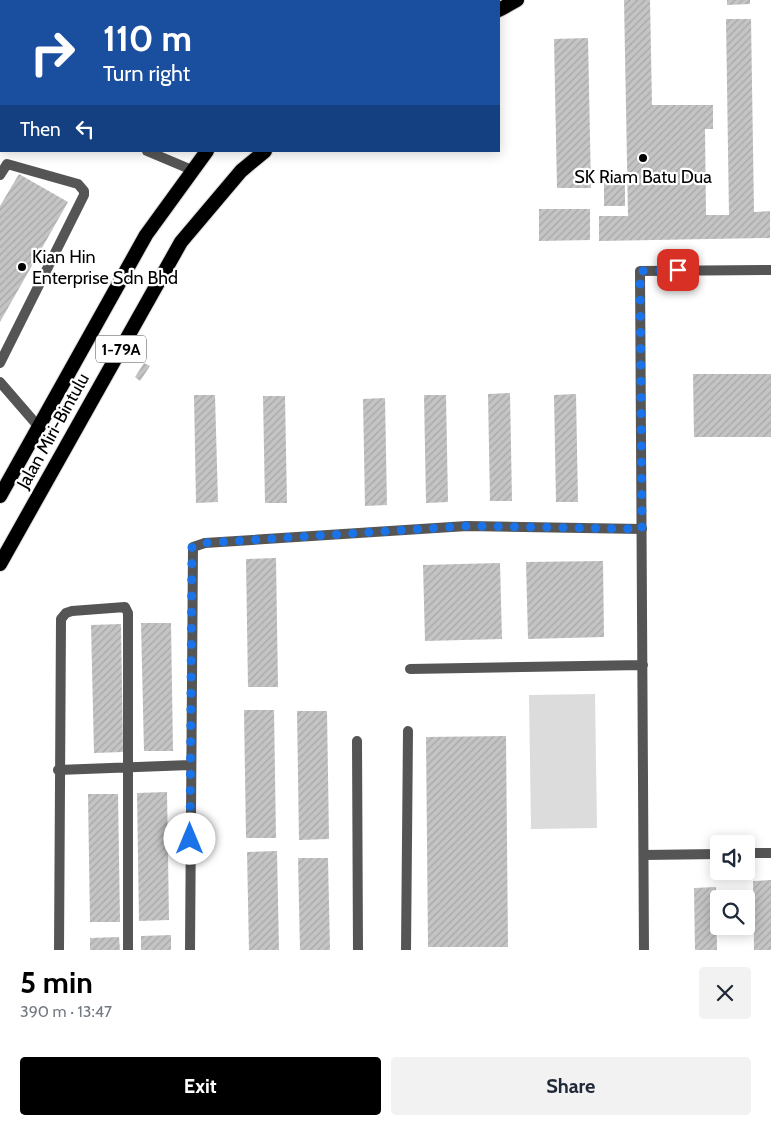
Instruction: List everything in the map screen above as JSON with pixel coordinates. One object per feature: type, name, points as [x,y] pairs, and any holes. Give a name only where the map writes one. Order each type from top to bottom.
[{"type":"highway","points":[[500,9],[517,0]]},
{"type":"highway","name":"Jalan Miri-Bintulu","points":[[0,496],[146,235],[206,152]]},
{"type":"highway","name":"Jalan Miri-Bintulu","points":[[0,564],[181,242],[241,171],[264,152]]},
{"type":"street","points":[[149,152],[192,170]]},
{"type":"street","points":[[0,363],[84,195],[84,191],[78,184],[7,164],[1,171]]},
{"type":"street","points":[[644,950],[640,271],[771,270]]},
{"type":"street","points":[[0,382],[38,426]]},
{"type":"street","points":[[190,950],[192,547],[205,543],[467,526],[642,529]]},
{"type":"street","points":[[59,950],[58,770],[61,619],[66,612],[125,607],[128,613],[128,950]]},
{"type":"street","points":[[410,669],[643,665]]},
{"type":"street","points":[[406,950],[408,731]]},
{"type":"street","points":[[357,741],[358,950]]},
{"type":"street","points":[[58,770],[127,769],[190,765]]},
{"type":"street","points":[[755,854],[771,853]]},
{"type":"street","points":[[644,855],[710,854]]},
{"type":"shaded area","points":[[595,694],[597,828],[531,829],[529,695]]},
{"type":"building","points":[[624,0],[650,0],[652,105],[713,105],[713,129],[705,129],[706,215],[729,215],[726,19],[751,19],[754,212],[770,211],[770,238],[599,241],[599,216],[628,216]]},
{"type":"building","points":[[727,0],[750,0],[750,4],[727,5]]},
{"type":"building","points":[[588,38],[591,188],[557,188],[554,39]]},
{"type":"building","points":[[19,174],[68,202],[0,322],[0,206]]},
{"type":"building","points":[[604,179],[625,179],[625,206],[604,206]]},
{"type":"building","points":[[539,209],[590,209],[590,240],[539,241]]},
{"type":"building","points":[[144,363],[150,366],[140,381],[135,377]]},
{"type":"building","points":[[693,374],[771,374],[771,437],[694,437]]},
{"type":"building","points":[[510,393],[512,501],[490,501],[488,394]]},
{"type":"building","points":[[576,394],[578,502],[556,502],[554,395]]},
{"type":"building","points":[[194,395],[215,395],[218,502],[196,503]]},
{"type":"building","points":[[424,395],[446,395],[448,502],[426,503]]},
{"type":"building","points":[[263,396],[285,396],[287,503],[265,503]]},
{"type":"building","points":[[385,398],[387,505],[365,506],[363,399]]},
{"type":"building","points":[[276,558],[278,687],[248,687],[246,559]]},
{"type":"building","points":[[603,561],[604,637],[528,639],[526,562]]},
{"type":"building","points":[[500,563],[502,639],[425,641],[423,565]]},
{"type":"building","points":[[141,623],[171,623],[173,751],[144,751]]},
{"type":"building","points":[[121,624],[123,752],[94,753],[91,625]]},
{"type":"building","points":[[244,710],[274,710],[276,838],[246,838]]},
{"type":"building","points":[[297,711],[327,711],[329,839],[299,840]]},
{"type":"building","points":[[506,736],[508,947],[428,947],[426,737]]},
{"type":"building","points":[[167,792],[169,920],[139,921],[137,793]]},
{"type":"building","points":[[88,794],[118,794],[120,922],[90,922]]},
{"type":"building","points":[[277,851],[279,950],[249,950],[247,852]]},
{"type":"building","points":[[298,858],[328,858],[330,950],[300,950]]},
{"type":"building","points":[[771,880],[771,950],[754,950],[755,890],[753,890],[753,881]]},
{"type":"building","points":[[716,887],[716,890],[710,890],[710,935],[717,935],[717,950],[695,950],[694,888]]},
{"type":"building","points":[[171,935],[171,950],[141,950],[141,936]]},
{"type":"building","points":[[119,937],[120,950],[90,950],[90,938]]},
{"type":"place","name":"SK Riam Batu Dua","points":[[643,158]]},
{"type":"place","name":"Kian Hin Enterprise Sdn Bhd","points":[[22,267]]},
{"type":"route","points":[[190,839],[192,547],[205,543],[467,526],[642,529],[640,271],[678,270]]}]
